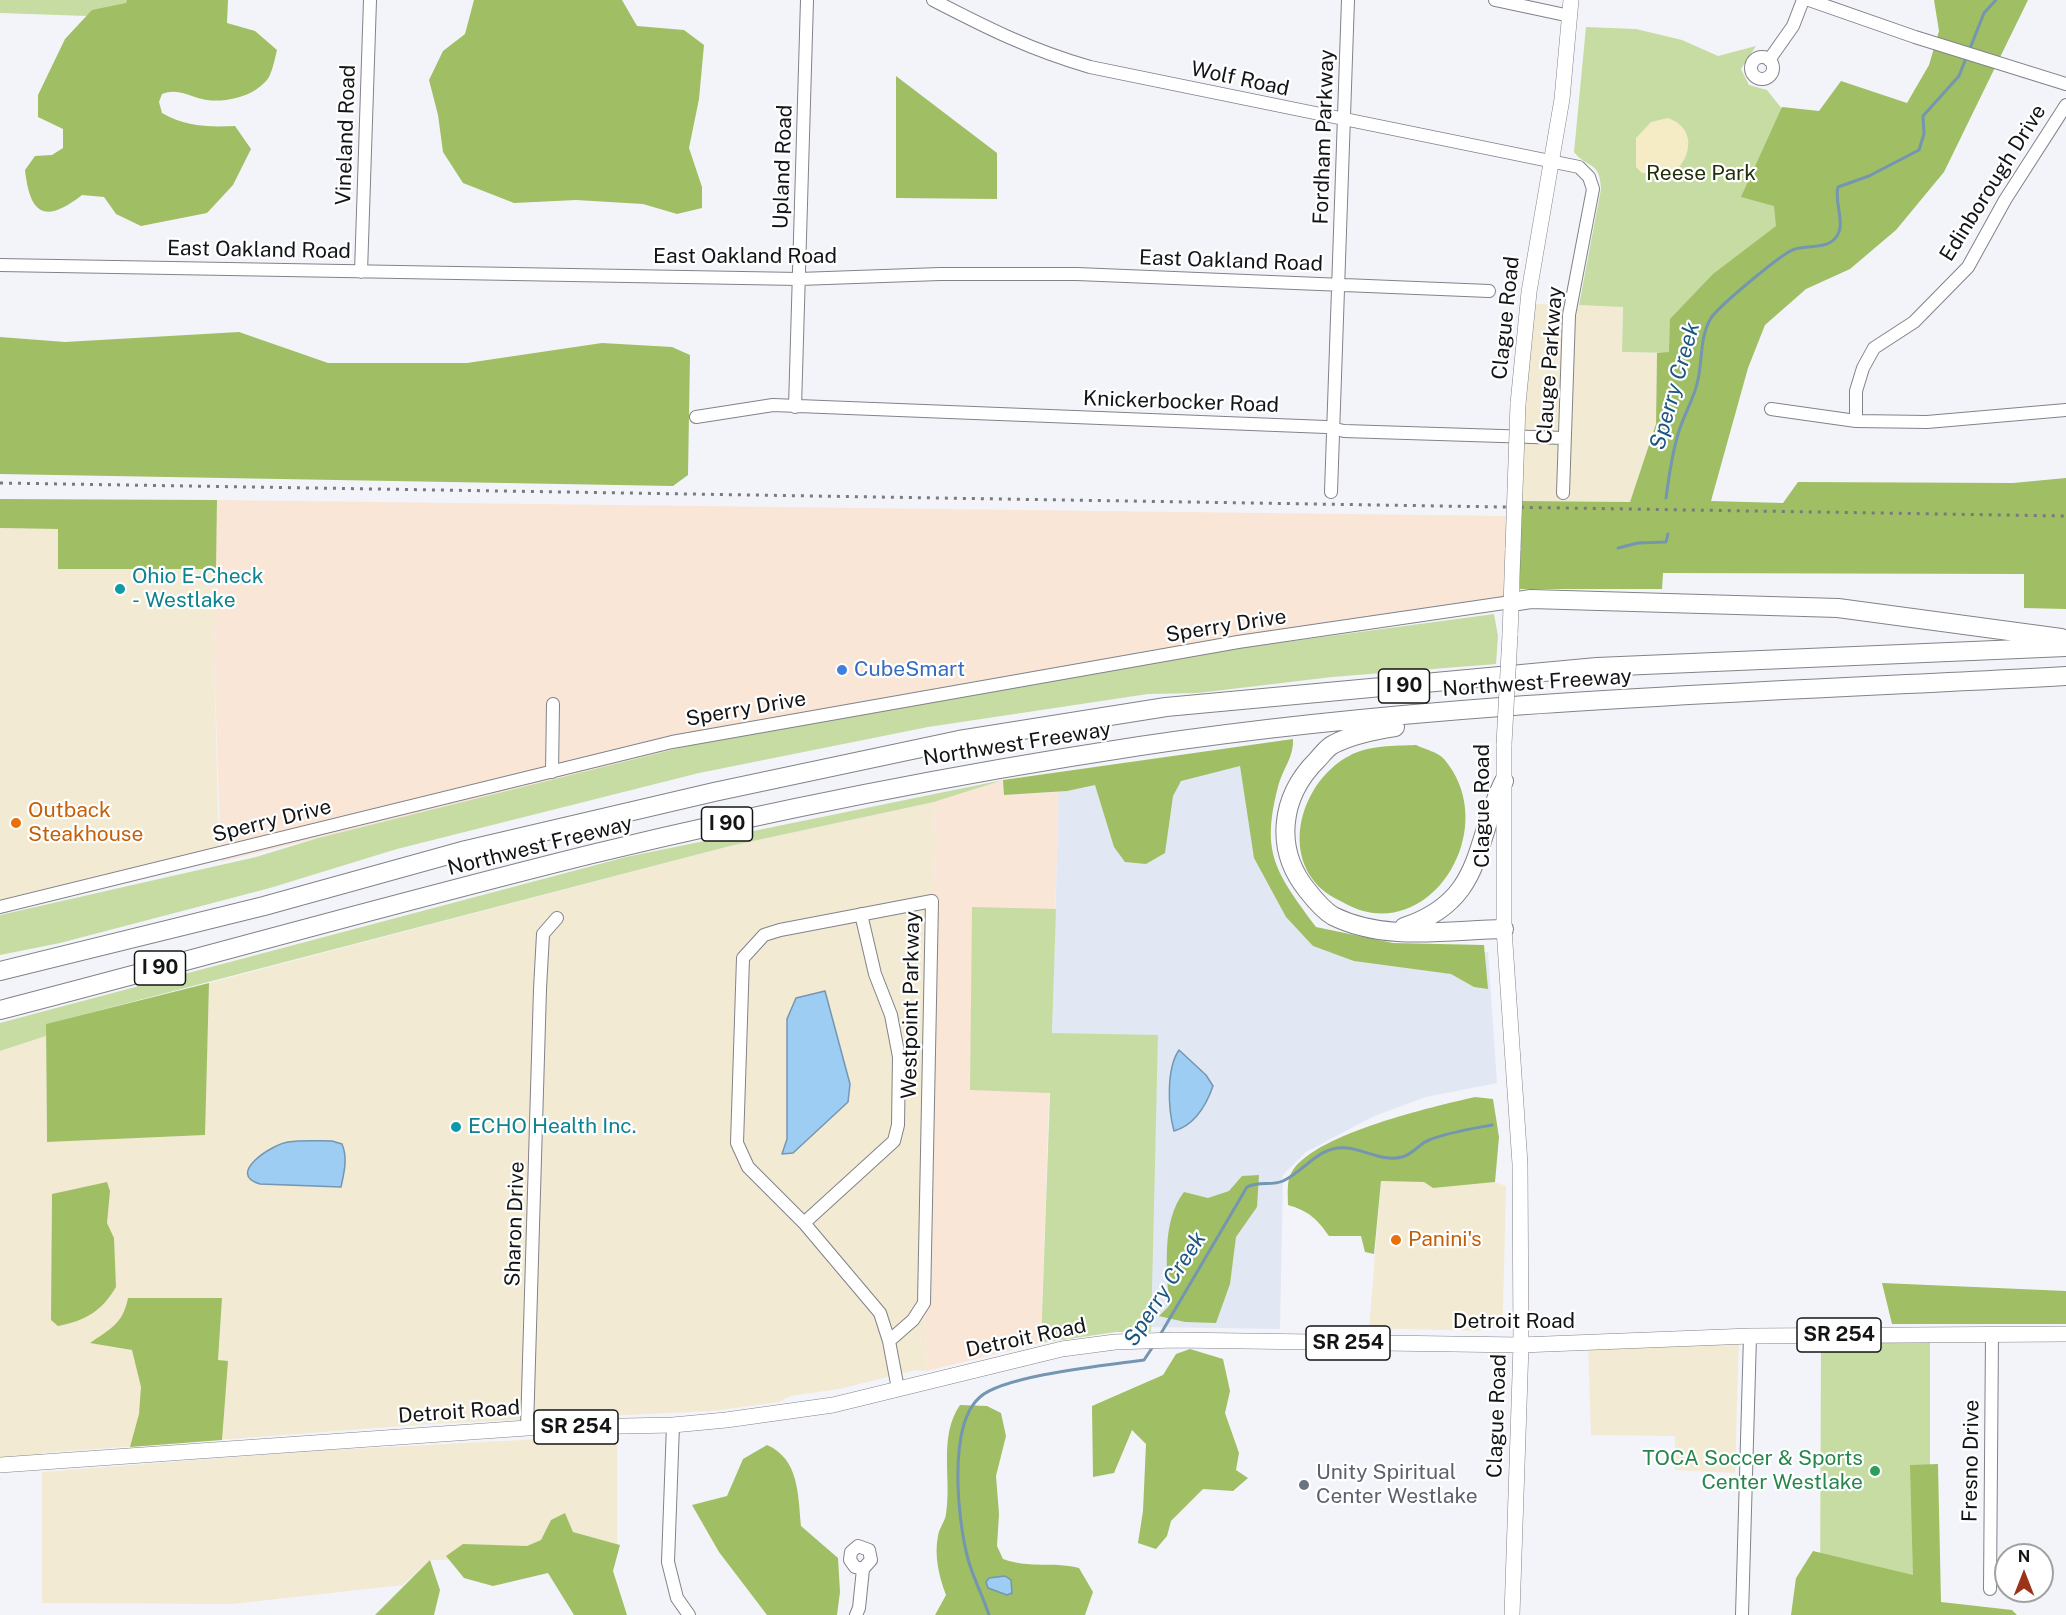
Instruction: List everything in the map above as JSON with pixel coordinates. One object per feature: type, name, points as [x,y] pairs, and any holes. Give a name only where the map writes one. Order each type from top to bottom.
[{"type":"highway","points":[[1511,602],[1531,599],[1838,608],[2066,638]]},
{"type":"highway","name":"Northwest Freeway","points":[[0,971],[264,906],[466,850],[714,792],[959,740],[1166,707],[1597,667],[2066,647]]},
{"type":"highway","name":"Northwest Freeway","points":[[0,1010],[550,865],[891,788],[1139,746],[1279,727],[1480,709],[2066,676]]},
{"type":"highway","points":[[1480,709],[1434,722],[1376,730],[1332,745],[1294,789],[1285,816],[1286,846],[1295,875],[1331,915],[1367,929],[1390,932],[1504,929]]},
{"type":"highway","points":[[1390,932],[1418,922],[1457,896],[1481,851],[1494,800],[1504,781]]},
{"type":"main road","name":"Clague Road","points":[[1512,1615],[1521,1345],[1520,1164],[1504,929],[1504,744],[1518,404],[1534,247],[1562,99],[1571,0]]},
{"type":"main road","name":"Detroit Road","points":[[0,1465],[527,1428],[673,1425],[833,1405],[1062,1349],[1144,1340],[1521,1345],[1750,1336],[2066,1334]]},
{"type":"street","name":"Vineland Road","points":[[361,272],[370,0]]},
{"type":"street","name":"Upland Road","points":[[795,407],[807,0]]},
{"type":"street","name":"Wolf Road","points":[[933,0],[992,32],[1090,68],[1551,162]]},
{"type":"street","name":"Fordham Parkway","points":[[1331,492],[1348,0]]},
{"type":"street","points":[[1495,0],[1570,16]]},
{"type":"street","points":[[1769,60],[1793,26],[1803,0]]},
{"type":"street","points":[[1809,0],[1915,37],[2066,84]]},
{"type":"street","name":"Edinborough Drive","points":[[1856,421],[1856,391],[1863,368],[1874,348],[1914,322],[1968,267],[2005,200],[2066,105]]},
{"type":"street","name":"Clauge Parkway","points":[[1551,162],[1579,167],[1589,177],[1593,189],[1569,315],[1563,493]]},
{"type":"street","name":"East Oakland Road","points":[[0,265],[799,279],[940,274],[1077,274],[1489,291]]},
{"type":"street","name":"Knickerbocker Road","points":[[696,417],[772,405],[1564,438]]},
{"type":"street","points":[[1771,409],[1856,421],[1928,422],[2066,410]]},
{"type":"street","name":"Sperry Drive","points":[[0,907],[672,742],[1238,642],[1511,602]]},
{"type":"street","points":[[552,772],[553,704]]},
{"type":"street","name":"Westpoint Parkway","points":[[889,1341],[914,1320],[924,1303],[932,901],[764,935],[743,958],[737,1143],[748,1167],[804,1223],[880,1313],[889,1341],[898,1389]]},
{"type":"street","points":[[804,1223],[894,1141],[898,1125],[899,1057],[891,1014],[875,974],[861,915]]},
{"type":"street","name":"Sharon Drive","points":[[527,1428],[543,934],[557,918]]},
{"type":"street","name":"Fresno Drive","points":[[1990,1589],[1992,1334]]},
{"type":"street","points":[[1742,1615],[1750,1336]]},
{"type":"street","points":[[673,1425],[669,1562],[677,1598],[689,1615]]},
{"type":"street","points":[[856,1615],[862,1569]]},
{"type":"shaded area","points":[[1533,304],[1623,306],[1622,352],[1657,353],[1656,424],[1630,502],[1520,501]]},
{"type":"shaded area","points":[[217,500],[1510,516],[1508,600],[687,746],[221,862],[214,657]]},
{"type":"shaded area","points":[[0,528],[58,529],[58,569],[216,569],[214,657],[219,852],[0,904]]},
{"type":"shaded area","points":[[1257,756],[1258,840],[1303,927],[1394,955],[1488,952],[1497,1083],[1426,1097],[1372,1117],[1306,1152],[1283,1175],[1280,1329],[1149,1327],[1158,1036],[1052,1034],[1059,784]]},
{"type":"shaded area","points":[[1003,780],[1005,795],[1059,792],[1041,1343],[927,1371],[924,1303],[935,844],[934,802]]},
{"type":"shaded area","points":[[934,802],[935,844],[924,1303],[927,1371],[916,1370],[839,1389],[791,1396],[779,1402],[713,1411],[430,1424],[42,1453],[41,1456],[0,1460],[0,1051],[46,1036],[47,1142],[204,1135],[209,983],[730,846]]},
{"type":"shaded area","points":[[1381,1181],[1424,1182],[1433,1188],[1495,1182],[1506,1186],[1503,1310],[1501,1322],[1496,1327],[1478,1331],[1369,1328]]},
{"type":"shaded area","points":[[1739,1337],[1735,1473],[1675,1470],[1675,1436],[1591,1435],[1588,1343]]},
{"type":"shaded area","points":[[617,1435],[617,1544],[573,1532],[565,1513],[551,1520],[541,1540],[527,1547],[463,1544],[447,1556],[450,1560],[430,1560],[403,1585],[232,1604],[42,1603],[42,1472],[312,1451]]},
{"type":"green space","points":[[0,0],[147,0],[146,18],[0,13]]},
{"type":"green space","points":[[127,0],[228,0],[227,23],[255,31],[277,50],[269,77],[256,90],[248,94],[229,100],[210,100],[177,92],[162,94],[159,102],[162,113],[171,118],[197,125],[235,126],[251,149],[233,185],[207,213],[141,226],[116,214],[104,197],[82,195],[58,210],[49,212],[35,205],[31,197],[25,170],[35,156],[52,155],[63,148],[63,129],[38,117],[38,95],[65,39],[92,10],[126,3]]},
{"type":"green space","points":[[474,0],[622,0],[637,26],[684,30],[704,45],[699,99],[689,148],[702,187],[702,208],[677,214],[643,204],[576,200],[514,203],[463,183],[443,152],[438,115],[429,80],[443,51],[465,34]]},
{"type":"green space","points":[[1934,0],[2028,0],[1944,172],[1896,230],[1850,269],[1806,289],[1765,325],[1748,368],[1711,501],[1783,503],[1798,482],[2013,483],[2066,478],[2066,609],[2024,608],[2024,574],[1663,573],[1662,589],[1520,589],[1520,501],[1630,502],[1656,424],[1657,353],[1669,352],[1670,319],[1713,274],[1776,226],[1774,206],[1741,197],[1782,107],[1819,111],[1841,81],[1907,103],[1929,65],[1939,31]]},
{"type":"green space","name":"Reese Park","points":[[1586,27],[1636,29],[1682,40],[1718,56],[1756,46],[1741,69],[1749,85],[1767,90],[1798,129],[1847,167],[1669,353],[1622,352],[1623,307],[1579,305],[1601,189],[1598,173],[1574,152]]},
{"type":"green space","points":[[896,76],[997,153],[997,199],[896,198]]},
{"type":"green space","points":[[239,332],[328,363],[467,363],[602,343],[672,347],[690,355],[688,475],[673,486],[0,474],[0,337],[65,342]]},
{"type":"green space","points":[[0,499],[217,500],[216,569],[58,569],[58,529],[0,528]]},
{"type":"green space","points":[[1494,614],[1498,636],[1496,664],[1332,677],[1198,693],[1148,694],[928,727],[699,773],[397,849],[270,888],[60,943],[0,955],[0,915],[256,857],[318,838],[687,746],[1233,649]]},
{"type":"green space","points":[[1293,739],[1292,751],[1279,783],[1273,807],[1272,845],[1281,875],[1316,927],[1393,943],[1484,945],[1488,989],[1474,987],[1451,974],[1354,961],[1313,946],[1286,917],[1254,858],[1240,766],[1181,781],[1173,796],[1165,853],[1146,864],[1125,862],[1114,847],[1095,785],[1067,791],[1004,795],[1003,780]]},
{"type":"green space","points":[[1416,745],[1444,759],[1460,787],[1466,817],[1461,847],[1448,874],[1429,896],[1404,910],[1376,913],[1346,904],[1318,886],[1303,861],[1300,844],[1301,826],[1312,793],[1322,778],[1356,752],[1373,748]]},
{"type":"green space","points":[[1003,780],[934,802],[730,846],[47,1024],[46,1036],[0,1051],[0,1023],[626,857]]},
{"type":"green space","points":[[972,907],[1056,909],[1052,1033],[1158,1035],[1151,1332],[1116,1332],[1041,1343],[1050,1093],[970,1090]]},
{"type":"green space","points":[[209,983],[205,1135],[47,1142],[46,1024]]},
{"type":"green space","points":[[1475,1097],[1493,1099],[1499,1137],[1495,1182],[1433,1188],[1424,1182],[1381,1181],[1374,1254],[1365,1252],[1361,1236],[1329,1236],[1312,1216],[1288,1205],[1288,1182],[1293,1170],[1306,1157],[1326,1144],[1377,1123]]},
{"type":"green space","points":[[1259,1175],[1257,1207],[1236,1237],[1230,1284],[1216,1323],[1185,1322],[1159,1316],[1169,1306],[1167,1247],[1172,1217],[1184,1192],[1208,1198],[1229,1191],[1242,1176]]},
{"type":"green space","points":[[107,1182],[110,1191],[107,1223],[114,1238],[116,1287],[105,1303],[92,1314],[58,1326],[51,1320],[52,1194]]},
{"type":"green space","points":[[1882,1283],[2066,1291],[2066,1324],[1892,1324]]},
{"type":"green space","points":[[128,1298],[222,1298],[218,1360],[228,1361],[222,1440],[130,1447],[139,1414],[141,1387],[132,1350],[90,1343],[119,1320]]},
{"type":"green space","name":"TOCA Soccer & Sports Center Westlake","points":[[1930,1335],[1930,1606],[1820,1606],[1821,1336]]},
{"type":"green space","points":[[1190,1349],[1223,1359],[1230,1391],[1225,1413],[1239,1453],[1236,1470],[1248,1478],[1233,1491],[1203,1489],[1171,1521],[1167,1536],[1156,1549],[1138,1543],[1143,1511],[1146,1444],[1132,1430],[1114,1473],[1093,1477],[1092,1406],[1163,1375],[1176,1354]]},
{"type":"green space","points":[[960,1405],[987,1406],[1001,1413],[1006,1436],[996,1476],[999,1514],[997,1546],[1003,1559],[1023,1564],[1079,1568],[1093,1592],[1085,1615],[935,1615],[946,1595],[938,1566],[937,1543],[946,1514],[949,1430]]},
{"type":"green space","points":[[767,1445],[778,1451],[791,1468],[797,1490],[801,1526],[838,1558],[840,1592],[837,1615],[767,1615],[719,1552],[692,1505],[727,1496],[743,1459]]},
{"type":"green space","points":[[1938,1464],[1941,1602],[2012,1610],[2017,1615],[1791,1615],[1796,1578],[1813,1551],[1913,1575],[1910,1465]]},
{"type":"green space","points":[[565,1513],[573,1532],[620,1545],[613,1571],[627,1615],[574,1615],[548,1573],[493,1586],[464,1578],[446,1556],[463,1544],[527,1546],[541,1540],[551,1520]]},
{"type":"green space","points":[[430,1560],[440,1590],[434,1615],[375,1615]]},
{"type":"sand","points":[[1668,118],[1677,122],[1687,135],[1688,150],[1685,158],[1674,172],[1642,173],[1636,167],[1636,138],[1651,122]]},
{"type":"water","points":[[825,991],[850,1084],[848,1102],[793,1153],[782,1154],[787,1139],[787,1019],[796,998]]},
{"type":"water","points":[[1179,1050],[1206,1075],[1213,1086],[1199,1114],[1188,1124],[1174,1131],[1169,1089],[1172,1068]]},
{"type":"water","points":[[299,1141],[332,1141],[342,1144],[344,1149],[345,1165],[341,1187],[260,1184],[251,1179],[248,1174],[255,1160],[281,1144]]},
{"type":"water","points":[[1005,1576],[1011,1580],[1012,1593],[1007,1595],[988,1588],[986,1582],[989,1578]]},
{"type":"waterway","name":"Sperry Creek","points":[[1969,51],[1984,13],[1996,0]]},
{"type":"waterway","name":"Sperry Creek","points":[[1666,498],[1674,448],[1697,384],[1703,342],[1711,318],[1751,280],[1788,252],[1820,246],[1835,238],[1840,227],[1838,187],[1869,176],[1919,150],[1924,134],[1923,116],[1959,76],[1966,58]]},
{"type":"waterway","points":[[1618,548],[1638,543],[1666,542],[1668,534]]},
{"type":"waterway","name":"Sperry Creek","points":[[1160,1335],[1247,1187],[1283,1181],[1328,1150],[1347,1148],[1381,1157],[1395,1158],[1406,1156],[1425,1142],[1437,1137],[1492,1125]]},
{"type":"waterway","name":"Sperry Creek","points":[[989,1615],[968,1559],[961,1522],[959,1451],[963,1429],[970,1410],[980,1397],[993,1389],[1058,1372],[1144,1360],[1154,1345]]},
{"type":"railway","points":[[0,483],[2066,516]]},
{"type":"place","name":"Ohio E-Check - Westlake","points":[[120,589]]},
{"type":"place","name":"CubeSmart","points":[[842,670]]},
{"type":"place","name":"Outback Steakhouse","points":[[16,823]]},
{"type":"place","name":"ECHO Health Inc.","points":[[456,1127]]},
{"type":"place","name":"Panini's","points":[[1396,1240]]},
{"type":"place","name":"TOCA Soccer & Sports Center Westlake","points":[[1875,1471]]},
{"type":"place","name":"Unity Spiritual Center Westlake","points":[[1304,1485]]}]
